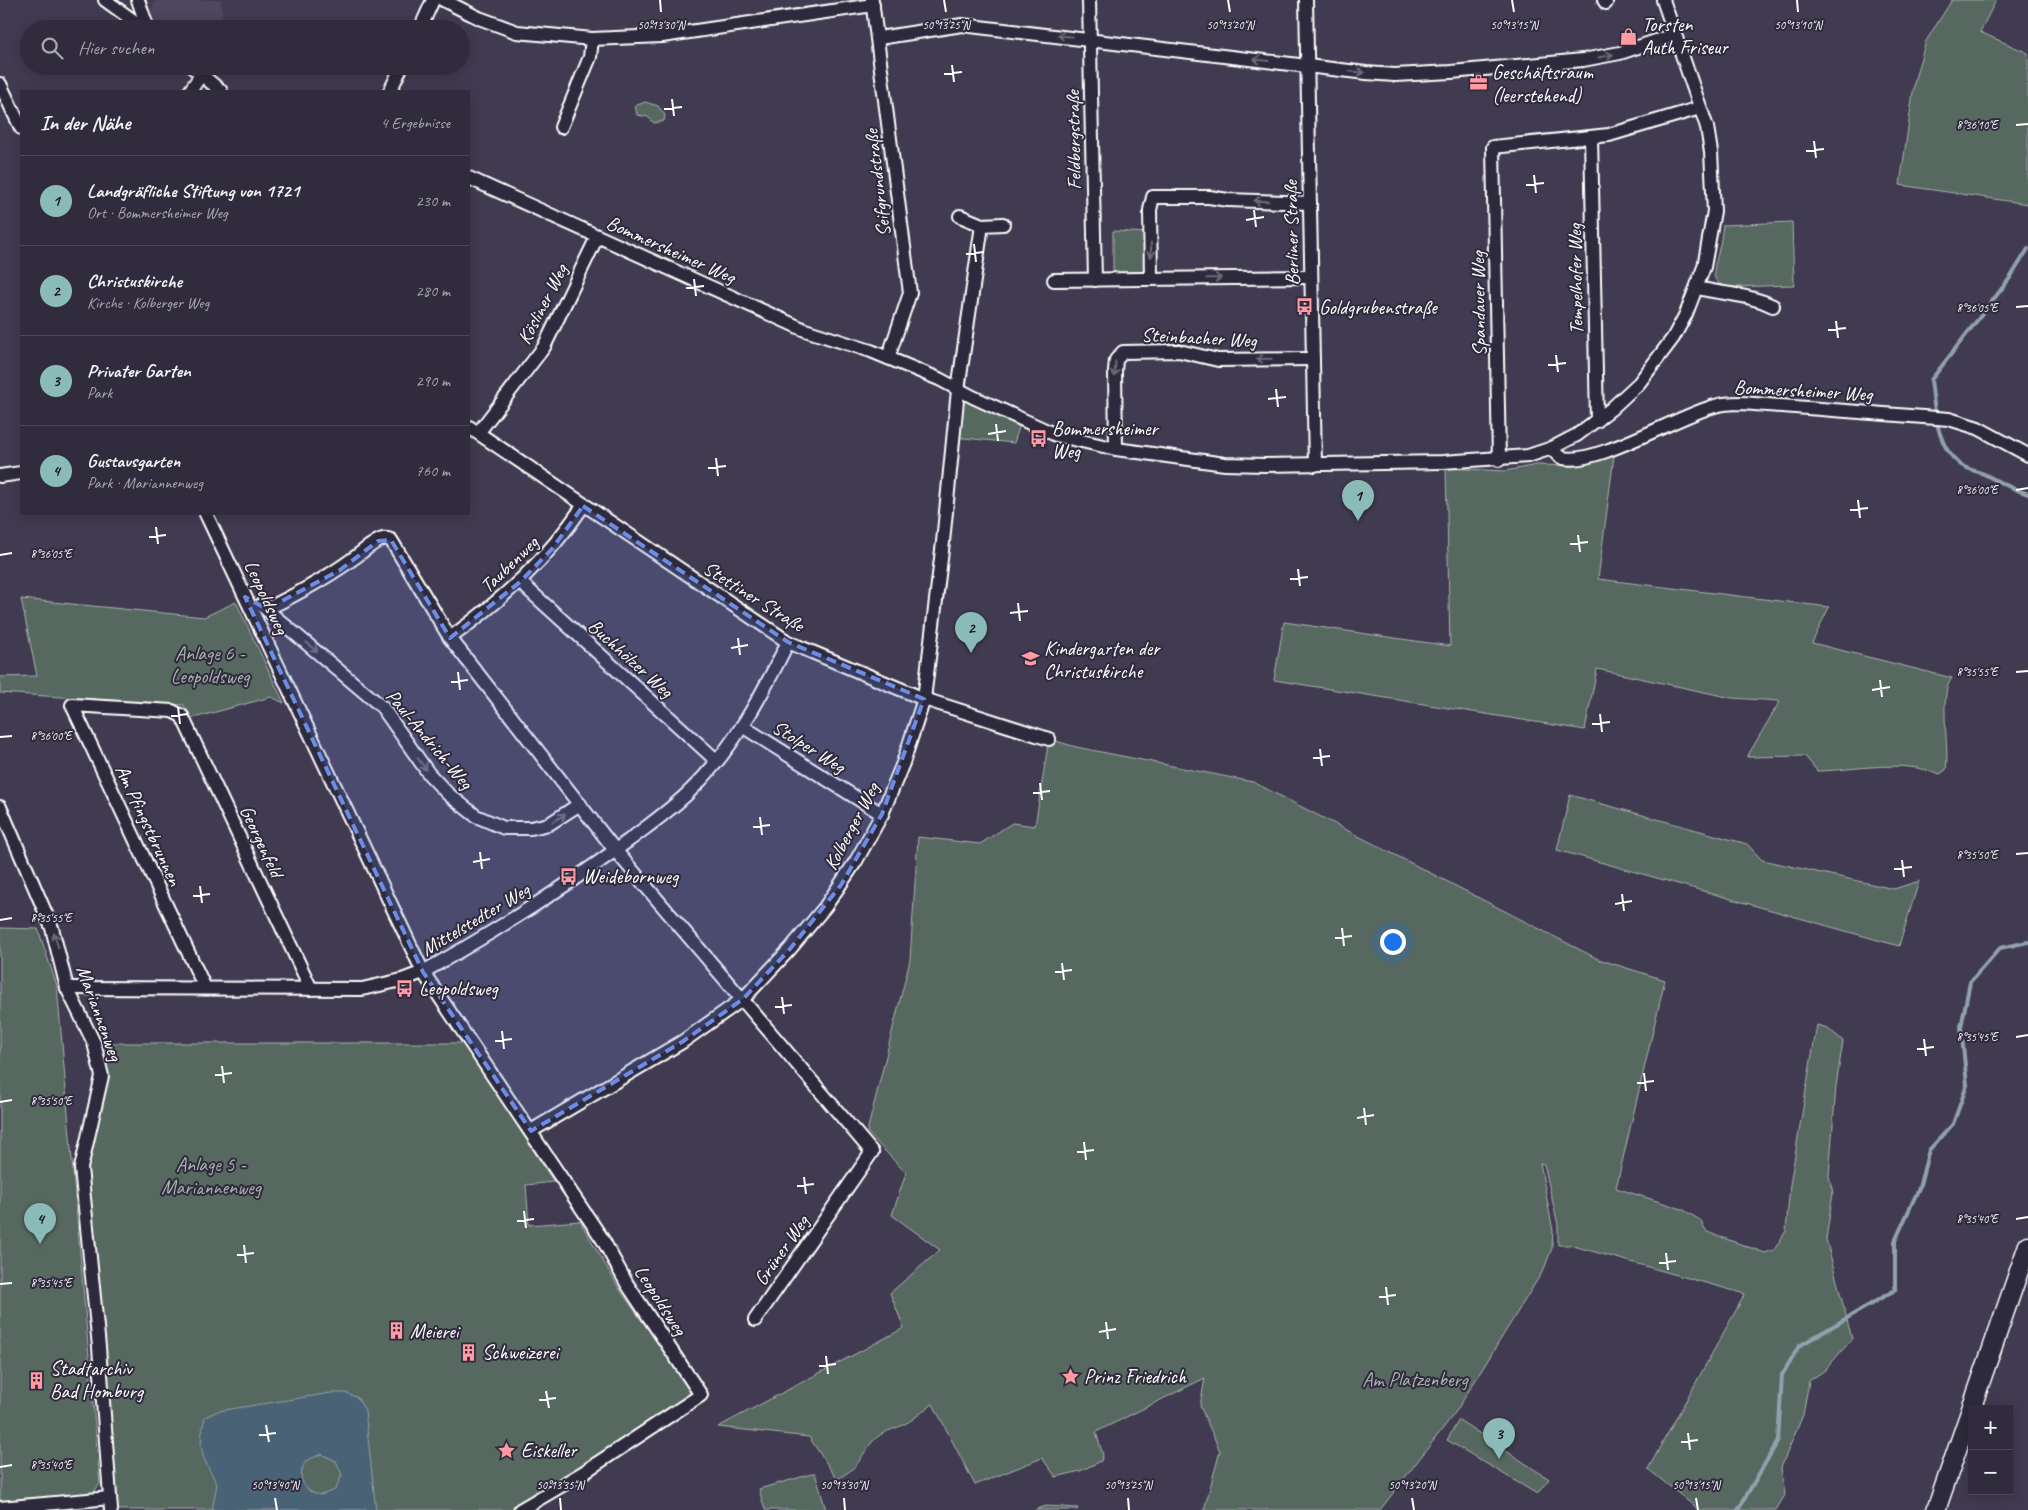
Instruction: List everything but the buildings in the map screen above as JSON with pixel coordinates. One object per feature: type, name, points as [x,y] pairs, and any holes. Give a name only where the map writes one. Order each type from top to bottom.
[{"type":"main road","points":[[1936,1510],[2028,1245]]},
{"type":"street","points":[[105,0],[133,20]]},
{"type":"street","points":[[129,0],[129,8],[138,20]]},
{"type":"street","points":[[424,20],[433,0]]},
{"type":"street","points":[[443,0],[478,18],[517,32],[592,39],[622,39],[670,35],[873,2]]},
{"type":"street","name":"Feldbergstraße","points":[[1089,0],[1095,280]]},
{"type":"street","name":"Berliner Straße","points":[[1306,0],[1309,66],[1315,465]]},
{"type":"street","name":"Bommersheimer Weg","points":[[470,178],[805,330],[888,358],[939,379],[958,390],[1056,435],[1116,449],[1225,464],[1315,465],[1499,460],[1528,456],[1552,448],[1578,435],[1621,401],[1657,360],[1686,314],[1697,288],[1711,236],[1714,211],[1711,152],[1700,108],[1663,0]]},
{"type":"street","points":[[141,2],[142,20]]},
{"type":"street","name":"Seifgrundstraße","points":[[873,2],[910,293],[888,358]]},
{"type":"street","points":[[879,38],[962,25],[1388,75],[1485,70],[1604,57],[1674,35]]},
{"type":"street","points":[[561,126],[590,58],[592,39]]},
{"type":"street","points":[[191,90],[201,75],[220,90]]},
{"type":"street","points":[[390,90],[398,75]]},
{"type":"street","points":[[0,84],[20,126]]},
{"type":"street","points":[[1591,137],[1615,134],[1700,108]]},
{"type":"street","name":"Spandauer Weg","points":[[1499,460],[1494,147],[1591,137]]},
{"type":"street","name":"Tempelhofer Weg","points":[[1591,137],[1597,421]]},
{"type":"street","points":[[1151,279],[1150,210],[1153,196],[1310,203]]},
{"type":"street","points":[[960,216],[982,225],[1003,224]]},
{"type":"street","name":"Kolberger Weg","points":[[531,1131],[682,1042],[743,999],[790,949],[825,907],[856,861],[882,814],[903,763],[924,699],[943,542],[958,390],[982,225]]},
{"type":"street","name":"Kösliner Weg","points":[[473,430],[544,346],[597,236]]},
{"type":"street","points":[[1054,280],[1311,277]]},
{"type":"street","points":[[1697,288],[1718,293],[1748,296],[1773,306]]},
{"type":"street","name":"Steinbacher Weg","points":[[1116,449],[1115,371],[1116,360],[1123,352],[1179,351],[1218,360],[1313,359]]},
{"type":"street","name":"Bommersheimer Weg","points":[[1552,448],[1557,455],[1564,458],[1590,456],[1614,448],[1700,411],[1726,404],[1932,417],[1968,423],[2028,455]]},
{"type":"street","name":"Stettiner Straße","points":[[473,430],[583,506],[788,642],[924,699],[1049,739]]},
{"type":"street","points":[[0,476],[20,473]]},
{"type":"street","name":"Taubenweg","points":[[450,638],[488,610],[520,582],[552,549],[583,506]]},
{"type":"street","name":"Leopoldsweg","points":[[206,515],[423,972],[531,1131],[700,1395],[581,1474],[520,1510]]},
{"type":"street","points":[[268,609],[340,570],[373,544],[384,539],[393,542],[450,638],[615,850],[743,999]]},
{"type":"street","name":"Buchhölzer Weg","points":[[520,582],[717,761]]},
{"type":"street","name":"Paul-Andrich-Weg","points":[[246,596],[268,609],[382,707],[429,774],[448,794],[476,816],[504,828],[531,828],[549,824],[580,804]]},
{"type":"street","name":"Mittelstedter Weg","points":[[67,988],[362,989],[402,980],[423,972],[531,908],[615,850],[691,791],[717,761],[742,726],[765,689],[788,642]]},
{"type":"street","name":"Georgenfeld","points":[[72,705],[176,712],[182,716],[311,989]]},
{"type":"street","name":"Am Pfingstbrunnen","points":[[72,705],[205,988]]},
{"type":"street","name":"Stolper Weg","points":[[742,726],[882,814]]},
{"type":"street","name":"Mariannenweg","points":[[0,807],[52,928],[67,988],[94,1042],[102,1076],[81,1168],[99,1347],[110,1504]]},
{"type":"street","name":"Grüner Weg","points":[[743,999],[872,1152],[755,1320]]},
{"type":"street","points":[[0,1508],[110,1504]]},
{"type":"highlighted area","points":[[583,506],[788,642],[924,699],[882,814],[841,885],[790,949],[743,999],[682,1042],[531,1131],[423,972],[245,597],[267,609],[340,570],[378,541],[391,540],[450,638],[520,582],[552,549]]},
{"type":"shaded area","points":[[160,0],[221,0],[223,20],[153,20],[151,12],[154,2]]},
{"type":"green space","points":[[1952,0],[1996,0],[1980,32],[2028,53],[2028,204],[1900,185],[1915,78],[1926,41]]},
{"type":"green space","points":[[645,102],[658,106],[665,115],[664,121],[654,123],[648,117],[637,115],[635,106]]},
{"type":"green space","points":[[1792,222],[1794,285],[1731,287],[1718,282],[1714,273],[1723,225]]},
{"type":"green space","points":[[1113,231],[1148,233],[1148,265],[1139,275],[1113,275]]},
{"type":"green space","points":[[958,390],[1022,418],[1014,443],[954,437]]},
{"type":"green space","points":[[1614,456],[1598,579],[1829,607],[1812,643],[1952,678],[1948,686],[1945,708],[1946,770],[1940,774],[1909,767],[1879,766],[1817,771],[1805,756],[1747,757],[1780,701],[1732,698],[1597,669],[1585,730],[1274,680],[1284,622],[1450,646],[1446,468],[1505,471],[1537,465],[1577,466]]},
{"type":"green space","name":"Anlage 6 - Leopoldsweg","points":[[21,599],[204,617],[236,602],[284,703],[271,697],[190,719],[184,705],[0,693],[0,677],[37,676]]},
{"type":"green space","name":"Am Platzenberg","points":[[1049,739],[1076,747],[1253,782],[1598,959],[1665,980],[1616,1188],[1682,1209],[1700,1220],[1707,1232],[1765,1253],[1774,1250],[1786,1231],[1790,1185],[1817,1025],[1828,1028],[1843,1041],[1836,1086],[1829,1176],[1833,1193],[1826,1239],[1852,1339],[1825,1370],[1809,1381],[1803,1415],[1781,1467],[1785,1495],[1776,1510],[1699,1510],[1648,1469],[1745,1294],[1570,1245],[1558,1245],[1558,1225],[1544,1164],[1540,1163],[1553,1231],[1552,1248],[1544,1269],[1457,1410],[1380,1510],[1204,1510],[1220,1451],[1200,1406],[1205,1378],[1096,1432],[1103,1455],[1101,1461],[1080,1471],[1056,1477],[1042,1458],[975,1485],[933,1404],[905,1424],[877,1437],[855,1466],[837,1479],[809,1437],[718,1427],[904,1328],[890,1293],[940,1250],[892,1215],[906,1173],[867,1132],[910,960],[918,837],[980,844],[1012,823],[1035,826]]},
{"type":"green space","points":[[1570,795],[1747,844],[1762,860],[1894,889],[1919,881],[1899,946],[1557,850]]},
{"type":"green space","points":[[0,928],[38,929],[57,986],[100,1484],[92,1494],[0,1502]]},
{"type":"green space","name":"Anlage 5 - Mariannenweg","points":[[94,1043],[463,1043],[554,1182],[526,1185],[529,1225],[580,1221],[620,1290],[695,1395],[513,1510],[118,1510],[81,1168],[102,1076]]},
{"type":"green space","points":[[1459,1420],[1549,1479],[1537,1494],[1447,1440]]},
{"type":"green space","points":[[815,1473],[826,1510],[765,1510],[759,1489]]},
{"type":"green space","points":[[1046,1506],[1078,1508],[1077,1510],[1035,1510]]},
{"type":"water","points":[[331,1393],[346,1393],[358,1398],[365,1411],[376,1510],[212,1510],[217,1484],[202,1453],[201,1438],[205,1417],[218,1411]],"holes":[[[321,1454],[336,1461],[342,1475],[335,1490],[321,1495],[310,1491],[303,1483],[302,1478],[303,1467],[306,1461]]]},
{"type":"waterway","points":[[2028,249],[2010,278],[1931,380],[1935,415],[1941,437],[1952,457],[1964,467],[2028,494]]},
{"type":"waterway","points":[[1738,1510],[1778,1441],[1782,1375],[1799,1346],[1895,1290],[1895,1241],[1919,1188],[1929,1150],[1953,1124],[1967,1085],[1961,1027],[1970,982],[2000,948],[2028,942]]},
{"type":"place","name":"Torsten Auth Friseur","points":[[1628,36]]},
{"type":"place","name":"Geschäftsraum (leerstehend)","points":[[1478,83]]},
{"type":"place","name":"Goldgrubenstraße","points":[[1305,307]]},
{"type":"place","name":"Bommersheimer Weg","points":[[1038,439]]},
{"type":"place","name":"Landgräfliche Stiftung von 1721","points":[[1358,521]]},
{"type":"place","name":"Christuskirche","points":[[971,653]]},
{"type":"place","name":"Kindergarten der Christuskirche","points":[[1030,659]]},
{"type":"place","name":"Weidebornweg","points":[[569,876]]},
{"type":"place","name":"Leopoldsweg","points":[[405,988]]},
{"type":"place","name":"Gustavsgarten","points":[[40,1244]]},
{"type":"place","name":"Meierei","points":[[396,1331]]},
{"type":"place","name":"Schweizerei","points":[[468,1352]]},
{"type":"place","name":"Prinz Friedrich","points":[[1070,1376]]},
{"type":"place","name":"Stadtarchiv Bad Homburg","points":[[36,1380]]},
{"type":"place","name":"Eiskeller","points":[[507,1450]]},
{"type":"place","name":"Privater Garten","points":[[1499,1459]]}]
